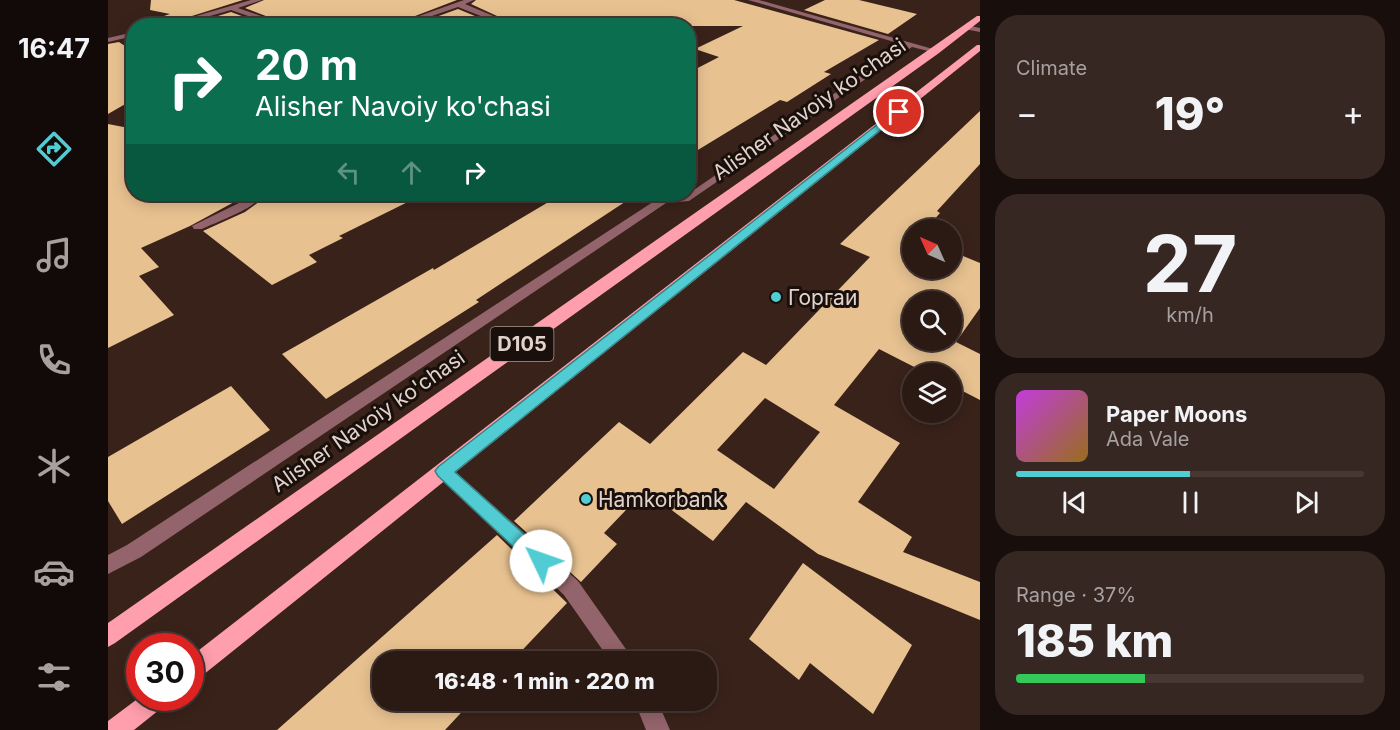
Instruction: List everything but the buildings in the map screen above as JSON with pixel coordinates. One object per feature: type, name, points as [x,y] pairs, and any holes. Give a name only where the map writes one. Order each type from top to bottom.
[{"type":"main road","name":"Alisher Navoiy ko'chasi","points":[[108,636],[980,18]]},
{"type":"main road","name":"D105","points":[[204,660],[980,47]]},
{"type":"main road","points":[[115,730],[139,711]]},
{"type":"street","points":[[195,18],[260,0]]},
{"type":"street","points":[[417,18],[471,0]]},
{"type":"street","points":[[751,0],[936,51]]},
{"type":"street","points":[[457,4],[493,18]]},
{"type":"street","points":[[232,8],[258,18]]},
{"type":"street","points":[[967,27],[980,30]]},
{"type":"street","points":[[108,40],[126,36]]},
{"type":"street","points":[[696,191],[911,44]]},
{"type":"street","points":[[198,226],[250,201]]},
{"type":"street","points":[[108,565],[134,551],[661,201]]},
{"type":"street","points":[[443,471],[571,588],[616,651]]},
{"type":"street","points":[[650,711],[658,730]]},
{"type":"place","name":"Горгаи","points":[[776,297]]},
{"type":"place","name":"Hamkorbank","points":[[586,499]]},
{"type":"route","points":[[541,561],[443,471],[899,112]]}]
